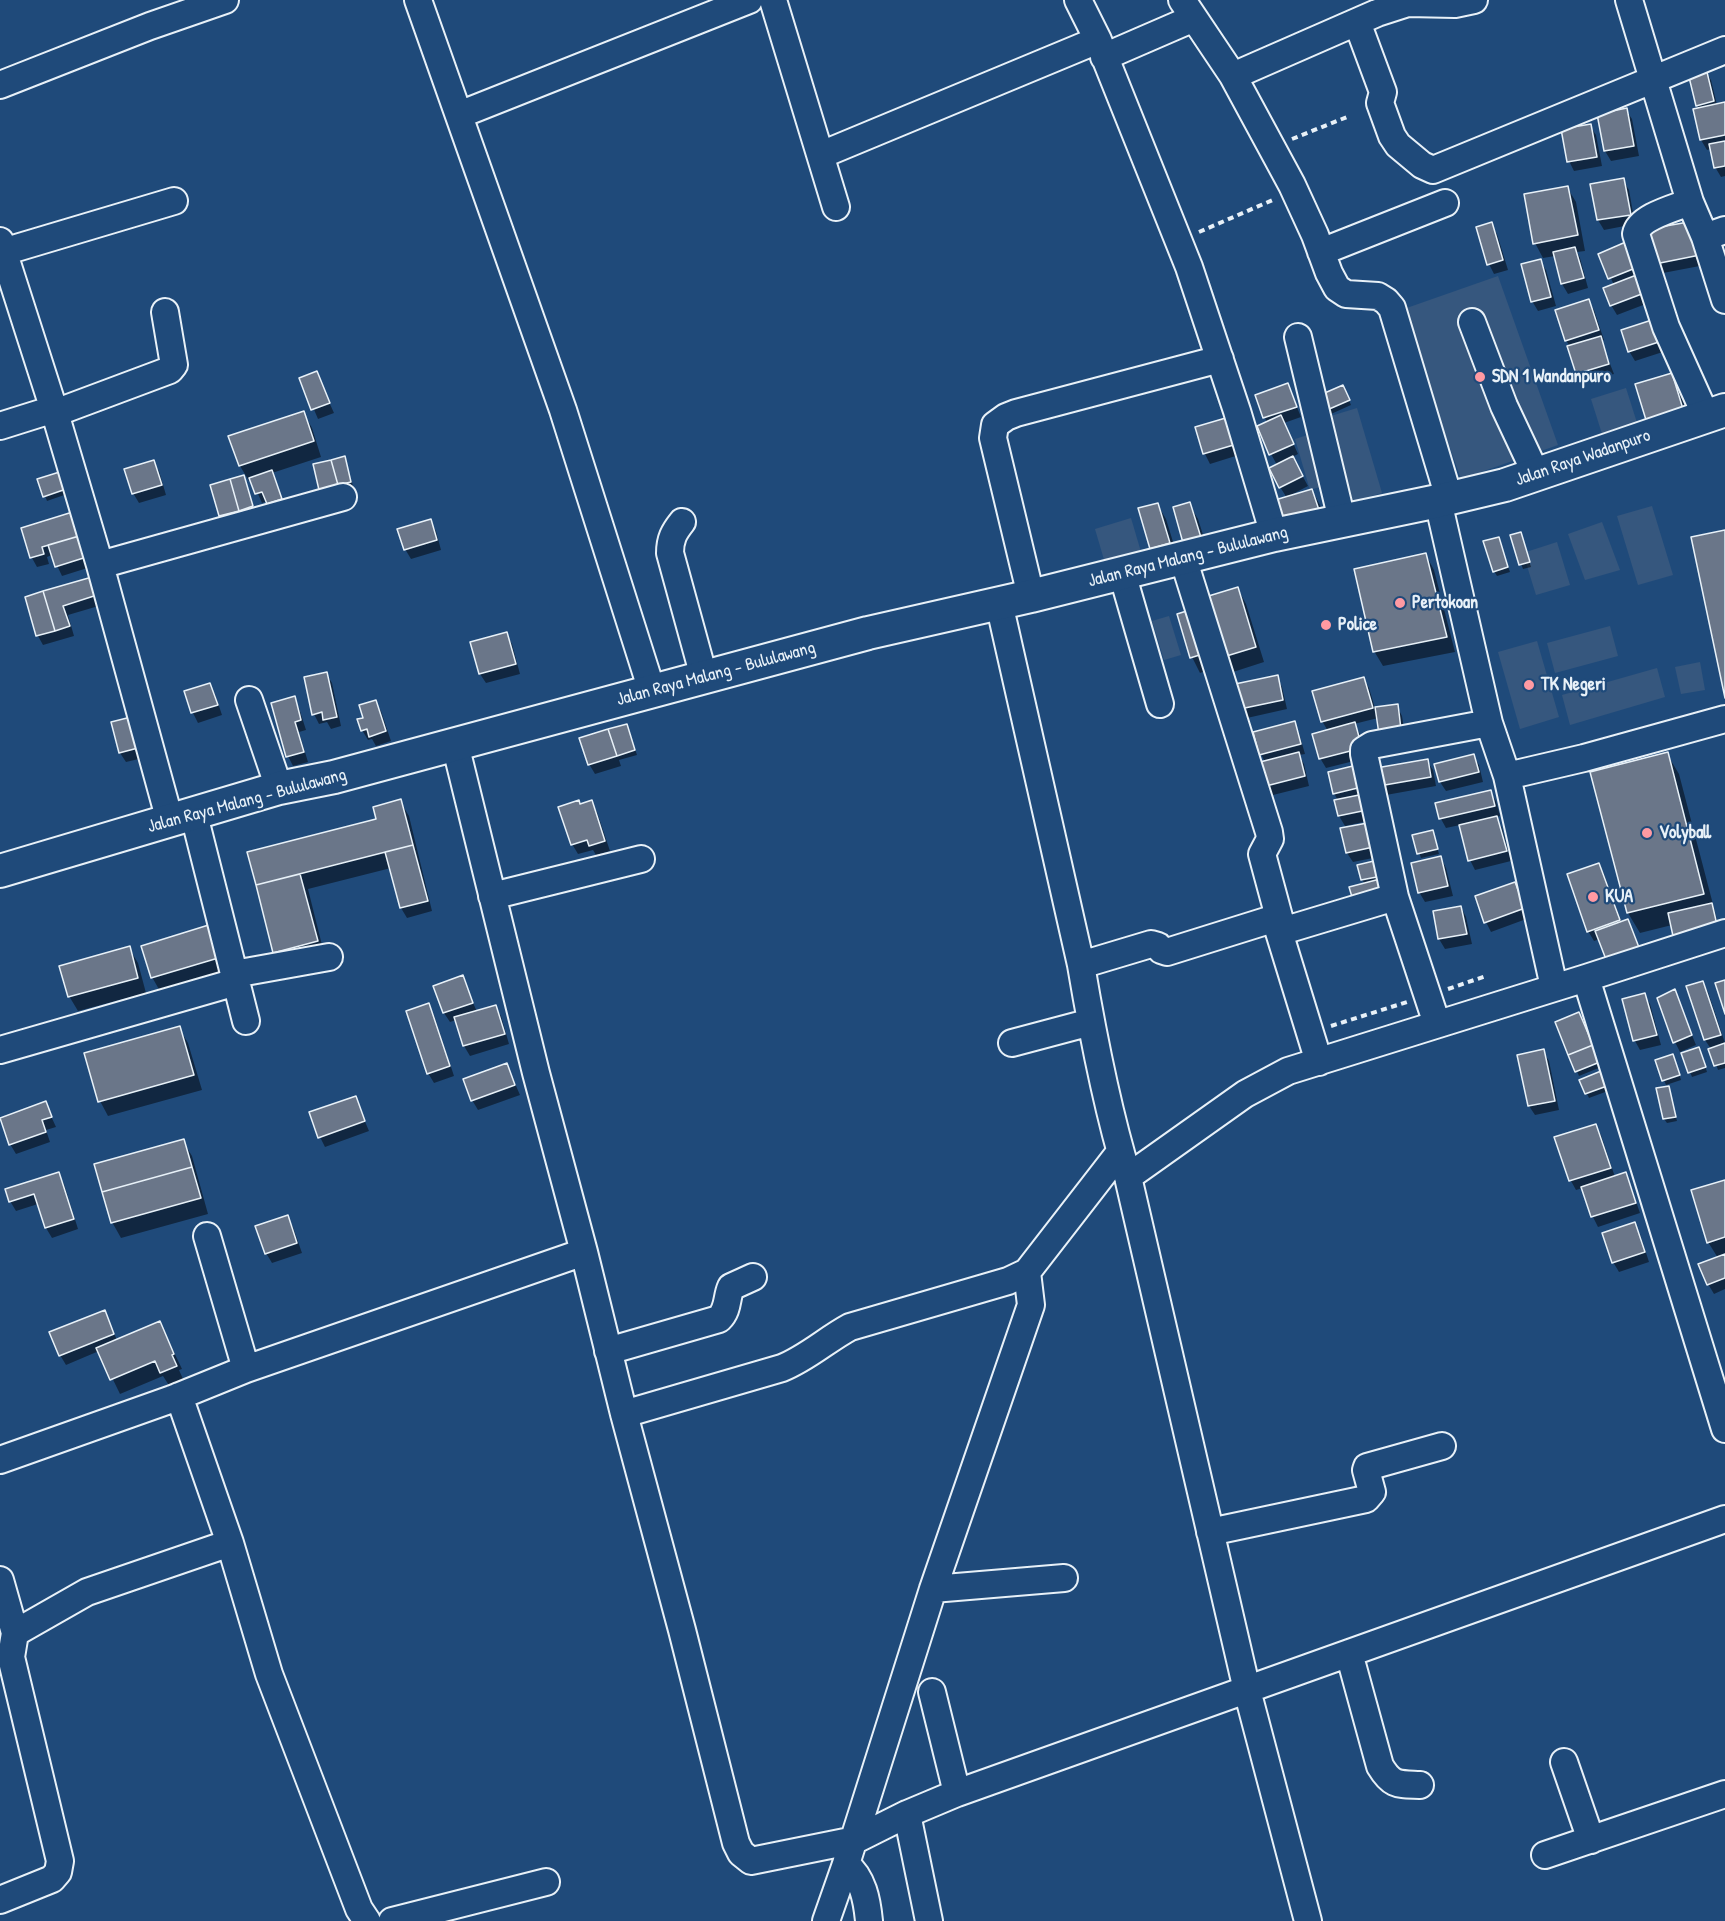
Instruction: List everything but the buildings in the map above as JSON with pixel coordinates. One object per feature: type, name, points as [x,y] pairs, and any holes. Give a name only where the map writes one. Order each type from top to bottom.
[{"type":"main road","name":"Jalan Raya Wadanpuro","points":[[1443,500],[1505,484],[1716,413]]},
{"type":"main road","name":"Jalan Raya Malang - Bululawang","points":[[0,871],[279,788],[334,777],[868,633],[1031,596],[1274,535],[1443,500]]},
{"type":"street","points":[[0,85],[150,26],[225,0]]},
{"type":"street","points":[[417,0],[563,410],[652,691]]},
{"type":"street","points":[[459,115],[749,0]]},
{"type":"street","points":[[773,0],[836,207]]},
{"type":"street","points":[[1078,0],[1101,49],[1179,242],[1220,358],[1274,535]]},
{"type":"street","points":[[1233,75],[1357,22],[1408,3],[1455,4],[1474,0]]},
{"type":"street","points":[[1629,0],[1690,202],[1715,233],[1725,300]]},
{"type":"street","points":[[821,155],[1101,49],[1188,9],[1233,75],[1272,148],[1294,190],[1337,288],[1346,294],[1378,296],[1392,308],[1443,500],[1489,723],[1507,776],[1554,987]]},
{"type":"street","points":[[1357,22],[1383,92],[1380,103],[1392,136],[1398,145],[1426,169],[1433,170],[1467,154],[1481,152],[1725,50]]},
{"type":"street","points":[[174,201],[2,246],[100,565],[235,978],[246,1021]]},
{"type":"street","points":[[1690,202],[1645,220],[1639,226],[1636,234],[1666,327],[1716,413]]},
{"type":"street","points":[[1321,252],[1445,203]]},
{"type":"street","points":[[0,426],[54,411],[170,370],[174,365],[165,312]]},
{"type":"street","points":[[1472,322],[1511,423],[1536,474]]},
{"type":"street","points":[[1298,337],[1342,520]]},
{"type":"street","points":[[1031,596],[993,438],[995,425],[1016,413],[1220,358]]},
{"type":"street","points":[[100,565],[343,497]]},
{"type":"street","points":[[682,522],[670,542],[670,553],[704,677]]},
{"type":"street","points":[[1183,558],[1269,832],[1270,839],[1262,854],[1279,925],[1319,1062]]},
{"type":"street","points":[[1122,573],[1160,704]]},
{"type":"street","points":[[999,603],[1081,965],[1091,1022],[1120,1152],[1128,1178],[1247,1690],[1308,1921]]},
{"type":"street","points":[[249,700],[279,788]]},
{"type":"street","points":[[1507,776],[1584,758],[1725,719]]},
{"type":"street","points":[[1437,1024],[1395,897],[1364,760],[1365,750],[1372,745],[1489,723]]},
{"type":"street","points":[[455,744],[533,1062],[736,1843],[741,1853],[751,1861],[855,1840],[957,1793],[1725,1519]]},
{"type":"street","points":[[492,896],[641,859]]},
{"type":"street","points":[[1081,965],[1151,944],[1167,952],[1395,897]]},
{"type":"street","points":[[1128,1178],[1245,1094],[1288,1071],[1725,933]]},
{"type":"street","points":[[0,1050],[235,978],[329,957]]},
{"type":"street","points":[[1586,978],[1725,1429]]},
{"type":"street","points":[[1012,1042],[1091,1022]]},
{"type":"street","points":[[624,1414],[782,1368],[799,1361],[830,1337],[850,1327],[1008,1281],[1027,1272],[1120,1152]]},
{"type":"street","points":[[207,1236],[246,1369]]},
{"type":"street","points":[[0,1460],[179,1396],[246,1369],[584,1252]]},
{"type":"street","points":[[826,1921],[855,1840],[933,1588],[1030,1305],[1027,1272]]},
{"type":"street","points":[[608,1351],[719,1318],[724,1314],[727,1306],[730,1287],[753,1277]]},
{"type":"street","points":[[179,1396],[230,1544],[272,1682],[359,1909],[367,1921]]},
{"type":"street","points":[[1210,1532],[1366,1498],[1372,1492],[1367,1467],[1442,1446]]},
{"type":"street","points":[[15,1633],[87,1592],[230,1544]]},
{"type":"street","points":[[933,1588],[1064,1578]]},
{"type":"street","points":[[0,1580],[15,1633],[11,1657],[60,1861],[58,1872],[52,1879],[0,1900]]},
{"type":"street","points":[[1349,1653],[1380,1766],[1388,1779],[1398,1784],[1420,1785]]},
{"type":"street","points":[[933,1692],[957,1793]]},
{"type":"street","points":[[1564,1762],[1591,1840]]},
{"type":"street","points":[[1545,1855],[1725,1794]]},
{"type":"street","points":[[908,1814],[928,1921]]},
{"type":"street","points":[[846,1864],[861,1884],[867,1900],[869,1921]]},
{"type":"street","points":[[392,1921],[546,1882]]},
{"type":"path","points":[[1272,148],[1347,117]]},
{"type":"path","points":[[1179,242],[1294,190]]},
{"type":"path","points":[[1310,1033],[1486,976]]},
{"type":"shaded area","name":"SDN 1 Wandanpuro","points":[[1498,276],[1558,445],[1461,479],[1401,310]]},
{"type":"shaded area","points":[[1626,388],[1638,426],[1603,437],[1591,399]]},
{"type":"shaded area","points":[[1357,408],[1382,493],[1347,503],[1321,419]]},
{"type":"shaded area","points":[[1314,433],[1330,484],[1310,490],[1295,439]]},
{"type":"shaded area","points":[[1652,506],[1673,575],[1638,585],[1617,516]]},
{"type":"shaded area","points":[[1131,518],[1141,552],[1105,563],[1095,529]]},
{"type":"shaded area","points":[[1602,522],[1620,570],[1585,580],[1568,534]]},
{"type":"shaded area","points":[[1557,542],[1570,585],[1536,595],[1523,553]]},
{"type":"shaded area","points":[[1169,616],[1181,655],[1164,660],[1152,621]]},
{"type":"shaded area","name":"TK Negeri","points":[[1610,626],[1618,656],[1555,673],[1547,643]]},
{"type":"shaded area","name":"TK Negeri","points":[[1537,641],[1559,717],[1520,729],[1498,652]]},
{"type":"shaded area","points":[[1700,662],[1705,690],[1681,694],[1675,667]]},
{"type":"shaded area","name":"TK Negeri","points":[[1657,668],[1665,697],[1570,725],[1562,695]]},
{"type":"place","name":"SDN 1 Wandanpuro","points":[[1480,377]]},
{"type":"place","name":"Pertokoan","points":[[1400,603]]},
{"type":"place","name":"Police","points":[[1326,625]]},
{"type":"place","name":"TK Negeri","points":[[1529,685]]},
{"type":"place","name":"Volyball","points":[[1647,833]]},
{"type":"place","name":"KUA","points":[[1593,897]]}]
